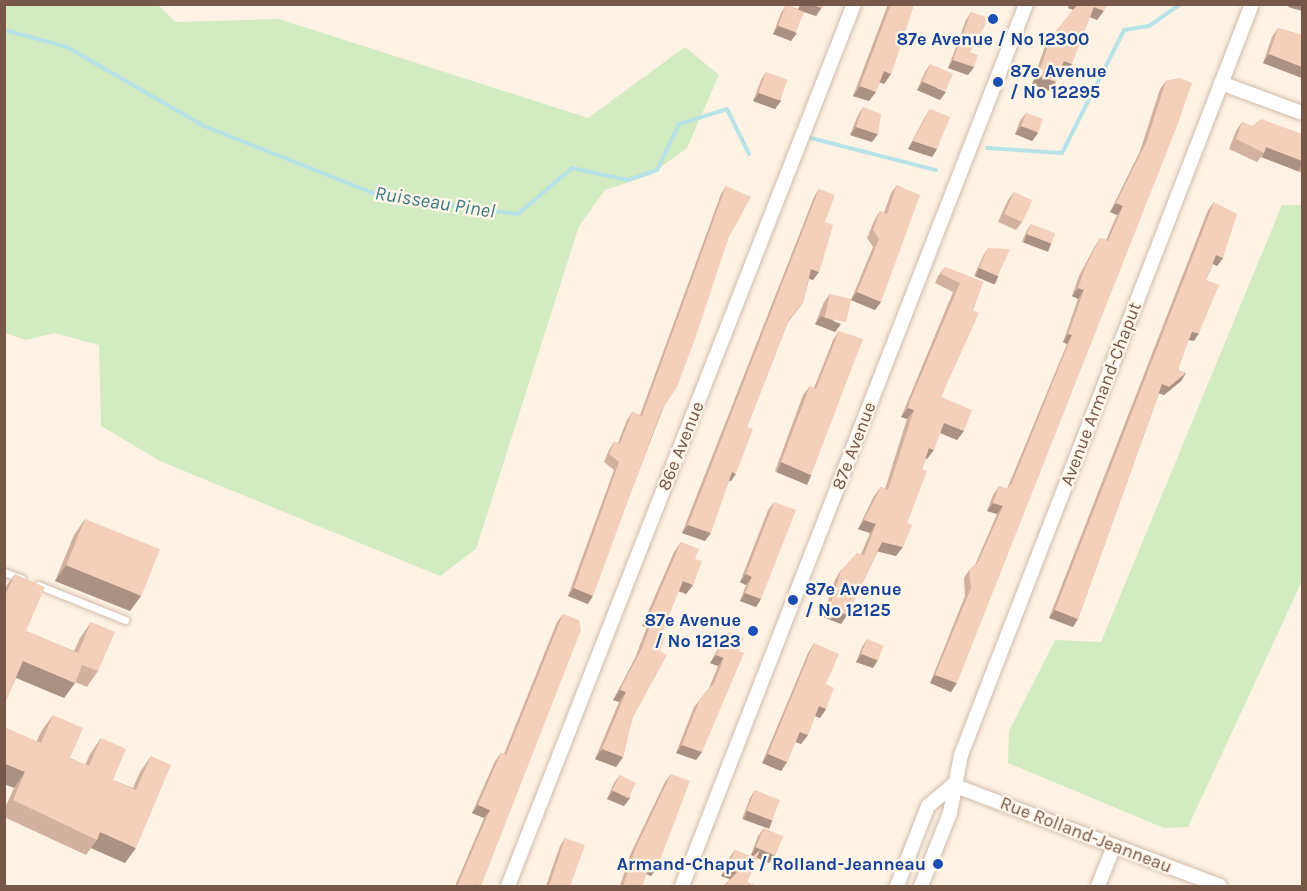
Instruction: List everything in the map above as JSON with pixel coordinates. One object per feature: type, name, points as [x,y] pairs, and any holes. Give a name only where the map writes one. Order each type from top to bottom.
[{"type":"street","name":"86e Avenue","points":[[508,886],[854,4]]},
{"type":"street","name":"87e Avenue","points":[[682,886],[1026,4]]},
{"type":"street","name":"Avenue Armand-Chaput","points":[[921,886],[950,813],[953,785],[1252,4]]},
{"type":"street","points":[[1221,83],[1302,113]]},
{"type":"street","name":"Avenue Armand-Chaput","points":[[897,886],[928,806],[953,785]]},
{"type":"street","name":"Rue Rolland-Jeanneau","points":[[953,785],[1220,886]]},
{"type":"street","points":[[1098,886],[1113,846]]},
{"type":"lane","points":[[4,572],[125,620]]},
{"type":"green space","points":[[5,4],[158,5],[176,22],[279,19],[588,118],[685,47],[719,75],[687,148],[650,175],[605,190],[579,226],[476,549],[440,576],[160,461],[101,426],[99,345],[54,333],[26,340],[5,333]]},
{"type":"green space","points":[[1282,205],[1302,205],[1302,581],[1188,827],[1164,828],[1008,763],[1009,731],[1055,640],[1101,642]]},
{"type":"building","points":[[811,4],[824,4],[821,8]]},
{"type":"building","points":[[891,4],[914,4],[891,74],[884,71],[876,92],[860,86]]},
{"type":"building","points":[[1078,4],[1107,4],[1104,11],[1094,7],[1072,64],[1064,61],[1056,82],[1038,75],[1051,37]]},
{"type":"building","points":[[786,5],[804,12],[796,32],[778,26]]},
{"type":"building","points":[[971,12],[989,18],[970,52],[978,55],[974,67],[953,60]]},
{"type":"building","points":[[1278,28],[1302,35],[1302,67],[1269,54]]},
{"type":"building","points":[[930,64],[953,74],[946,91],[923,81]]},
{"type":"building","points":[[766,72],[788,80],[780,101],[758,93]]},
{"type":"building","points":[[1180,78],[1192,83],[1177,126],[957,683],[935,675],[971,588],[969,570],[978,562],[1003,506],[993,503],[999,486],[1007,489],[1012,483],[1072,335],[1068,334],[1084,290],[1078,288],[1085,268],[1100,238],[1108,241],[1123,206],[1116,203],[1146,143],[1166,81]]},
{"type":"building","points":[[863,107],[881,114],[878,134],[856,127]]},
{"type":"building","points":[[930,109],[950,117],[937,149],[913,141]]},
{"type":"building","points":[[1026,113],[1043,119],[1038,132],[1021,126]]},
{"type":"building","points":[[1261,119],[1302,134],[1302,161],[1266,147],[1264,153],[1236,139],[1242,122],[1252,126]]},
{"type":"building","points":[[897,185],[920,195],[881,302],[857,292],[879,239],[873,230],[880,211],[887,214]]},
{"type":"building","points":[[726,186],[751,197],[728,239],[677,387],[661,411],[593,596],[574,588],[619,462],[609,454],[614,442],[620,444],[632,412],[642,416]]},
{"type":"building","points":[[819,189],[835,195],[825,222],[833,225],[819,272],[811,269],[803,303],[789,319],[747,427],[753,429],[736,474],[732,472],[711,533],[688,525]]},
{"type":"building","points":[[1014,192],[1032,200],[1023,222],[1004,214]]},
{"type":"building","points":[[1214,202],[1237,214],[1223,258],[1216,255],[1206,280],[1219,285],[1199,333],[1192,332],[1183,355],[1178,370],[1186,373],[1169,387],[1162,384],[1078,619],[1055,610]]},
{"type":"building","points":[[1031,224],[1055,233],[1051,244],[1027,234]]},
{"type":"building","points":[[988,248],[1010,249],[998,276],[979,268]]},
{"type":"building","points":[[945,267],[983,282],[972,310],[979,313],[941,397],[972,410],[964,431],[944,423],[934,450],[929,448],[922,469],[927,471],[907,523],[912,525],[903,547],[882,542],[847,615],[829,608],[841,570],[857,553],[864,555],[876,524],[864,520],[881,487],[888,490],[914,410],[908,408],[910,401],[960,283],[941,274]]},
{"type":"building","points":[[830,294],[851,299],[846,322],[825,317]]},
{"type":"building","points":[[839,331],[863,339],[811,475],[781,462],[810,386],[816,389]]},
{"type":"building","points":[[774,502],[796,510],[761,599],[745,593],[752,577],[746,574]]},
{"type":"building","points":[[85,519],[160,549],[141,596],[66,565]]},
{"type":"building","points":[[681,542],[699,549],[695,559],[702,561],[693,585],[683,581],[661,635],[665,637],[660,651],[667,655],[632,719],[623,757],[602,749],[626,692],[620,690],[642,648],[653,618],[649,616]]},
{"type":"building","points":[[15,574],[45,587],[26,631],[78,653],[91,622],[115,632],[98,671],[82,665],[75,683],[23,661],[4,705],[4,598]]},
{"type":"building","points":[[563,614],[579,620],[581,630],[481,886],[476,884],[476,886],[457,886],[490,810],[478,805],[501,753],[506,755]]},
{"type":"building","points":[[729,632],[744,638],[739,651],[744,653],[702,752],[682,745],[700,699],[714,683],[724,658],[716,655]]},
{"type":"building","points":[[867,639],[884,646],[878,661],[861,654]]},
{"type":"building","points":[[814,643],[839,654],[826,684],[834,688],[826,709],[819,706],[808,735],[800,732],[787,762],[768,754]]},
{"type":"building","points":[[53,715],[83,728],[70,758],[89,766],[101,738],[126,749],[113,780],[136,790],[151,756],[171,765],[136,848],[100,832],[97,840],[13,800],[25,772],[4,763],[4,727],[41,743]]},
{"type":"building","points":[[671,774],[690,781],[657,868],[650,865],[642,886],[623,886],[636,847]]},
{"type":"building","points":[[620,775],[636,783],[628,798],[612,790]]},
{"type":"building","points":[[755,790],[780,800],[772,821],[747,810]]},
{"type":"building","points":[[764,828],[783,836],[775,856],[756,847]]},
{"type":"building","points":[[565,838],[585,845],[570,886],[549,886]]},
{"type":"building","points":[[735,850],[752,857],[760,850],[747,882],[756,886],[726,886],[737,872],[727,868]]},
{"type":"waterway","name":"Ruisseau Pinel","points":[[987,148],[1062,153],[1124,30],[1149,26],[1181,4]]},
{"type":"waterway","name":"Ruisseau Pinel","points":[[4,30],[67,47],[204,126],[383,197],[518,214],[572,168],[628,180],[657,170],[679,124],[727,109],[749,154]]},
{"type":"waterway","name":"Ruisseau Pinel","points":[[811,138],[936,170]]},
{"type":"place","name":"87e Avenue / No 12300","points":[[993,19]]},
{"type":"place","name":"87e Avenue / No 12295","points":[[998,82]]},
{"type":"place","name":"87e Avenue / No 12125","points":[[793,600]]},
{"type":"place","name":"87e Avenue / No 12123","points":[[753,631]]},
{"type":"place","name":"Armand-Chaput / Rolland-Jeanneau","points":[[938,864]]}]
